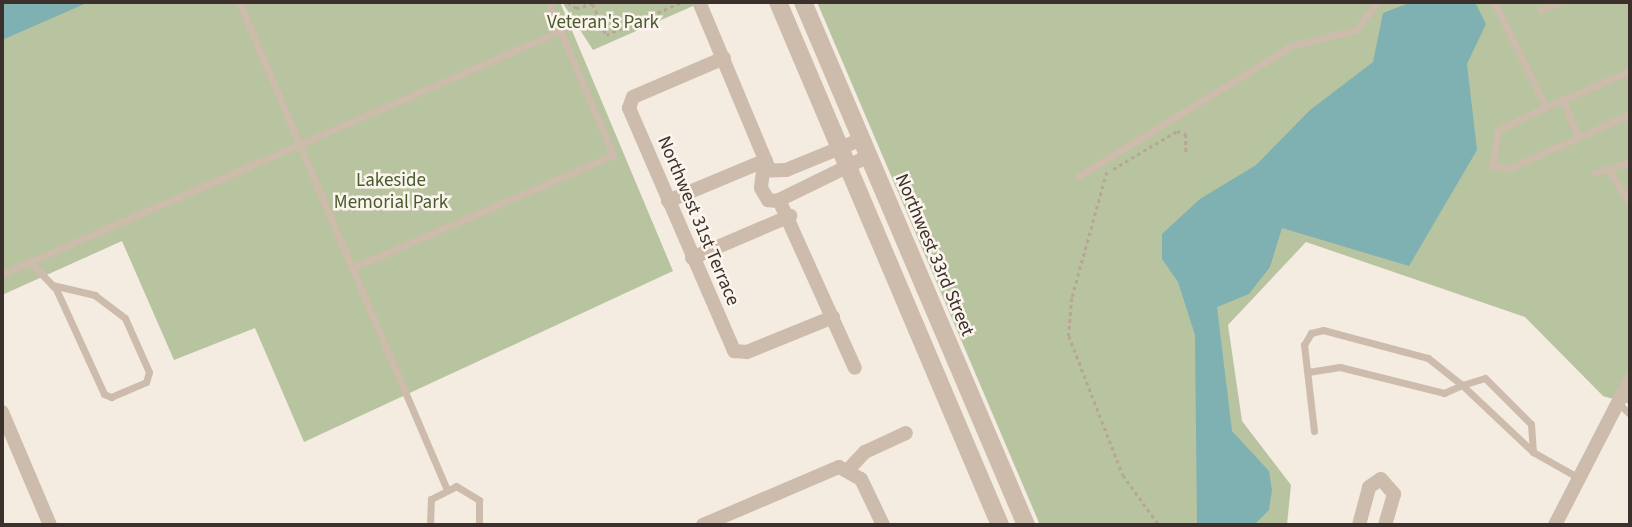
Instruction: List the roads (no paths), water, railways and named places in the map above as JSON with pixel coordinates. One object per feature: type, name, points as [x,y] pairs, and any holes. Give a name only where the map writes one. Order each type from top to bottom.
[{"type":"street","points":[[778,2],[1000,525]]},
{"type":"street","name":"Northwest 33rd Street","points":[[803,2],[1026,525]]},
{"type":"street","points":[[700,4],[785,196],[790,216],[855,368]]},
{"type":"street","name":"Northwest 31st Terrace","points":[[724,58],[628,102],[668,201],[737,353],[833,317]]},
{"type":"street","points":[[668,201],[862,139]]},
{"type":"street","points":[[772,166],[761,188],[768,201],[785,196],[869,156]]},
{"type":"street","points":[[692,258],[790,216]]},
{"type":"street","points":[[1555,525],[1630,379]]},
{"type":"street","points":[[2,412],[50,525]]},
{"type":"street","points":[[848,470],[865,452],[906,433]]},
{"type":"street","points":[[703,525],[822,470],[848,470],[865,484],[883,525]]},
{"type":"street","points":[[1359,525],[1369,487],[1381,480],[1394,494],[1385,525]]},
{"type":"lane","points":[[239,2],[446,487]]},
{"type":"lane","points":[[352,268],[613,155],[548,2]]},
{"type":"lane","points":[[1079,176],[1291,46],[1356,30],[1377,2]]},
{"type":"lane","points":[[1494,2],[1546,107]]},
{"type":"lane","points":[[1540,10],[1559,2]]},
{"type":"lane","points":[[2,274],[560,31]]},
{"type":"lane","points":[[1630,71],[1562,99],[1498,130],[1492,167],[1510,168],[1630,114]]},
{"type":"lane","points":[[1562,99],[1578,136]]},
{"type":"lane","points":[[1594,173],[1630,162]]},
{"type":"lane","points":[[1608,169],[1630,204]]},
{"type":"lane","points":[[29,261],[52,285],[104,394],[111,397],[146,382],[149,372],[125,318],[95,295],[52,285]]},
{"type":"lane","points":[[1314,431],[1307,337],[1323,331],[1427,358],[1462,385],[1533,452],[1579,478]]},
{"type":"lane","points":[[1308,372],[1340,367],[1444,393],[1485,378],[1531,424],[1533,452]]},
{"type":"lane","points":[[1618,403],[1630,414]]},
{"type":"lane","points":[[430,525],[431,499],[446,487]]},
{"type":"lane","points":[[446,487],[473,493],[482,512],[478,525]]},
{"type":"water","points":[[2,2],[89,2],[2,40]]},
{"type":"water","points":[[1475,2],[1486,24],[1467,64],[1477,150],[1409,266],[1282,228],[1270,267],[1249,294],[1217,307],[1232,431],[1269,471],[1272,490],[1269,510],[1254,525],[1197,525],[1195,335],[1178,282],[1162,259],[1162,234],[1200,199],[1256,165],[1310,110],[1373,62],[1383,13],[1409,3]]},
{"type":"park label","name":"Veteran's Park","points":[[603,23]]},
{"type":"park label","name":"Lakeside Memorial Park","points":[[391,192]]}]
